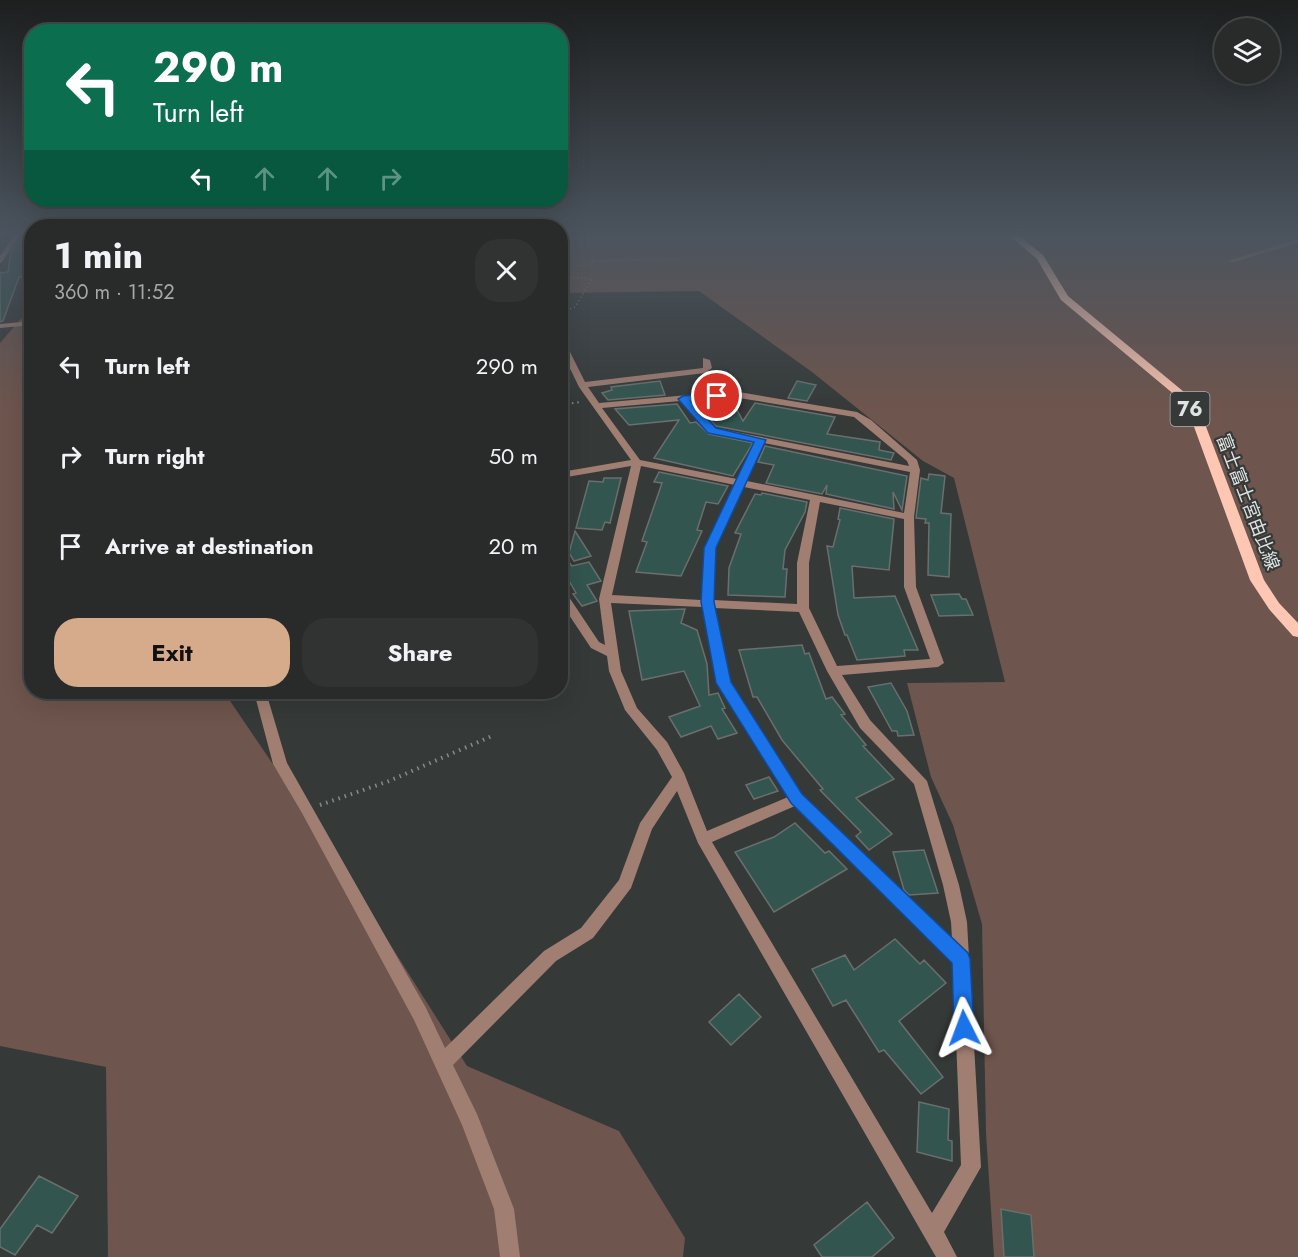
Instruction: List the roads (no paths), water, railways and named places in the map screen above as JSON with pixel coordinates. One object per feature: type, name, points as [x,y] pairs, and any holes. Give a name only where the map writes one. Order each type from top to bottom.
[{"type":"main road","name":"富士富士宮由比線","points":[[1061,294],[1080,313],[1180,394],[1199,424],[1257,580],[1274,606],[1298,632]]},
{"type":"street","points":[[0,326],[24,324]]},
{"type":"street","points":[[568,358],[597,406],[637,462],[604,599],[615,671],[632,710],[662,746],[679,777],[703,839],[947,1257]]},
{"type":"street","points":[[584,385],[705,370],[708,368],[706,360]]},
{"type":"street","points":[[597,406],[733,394],[857,415],[912,460],[915,470],[909,517],[909,587],[938,663],[833,671]]},
{"type":"street","points":[[683,399],[712,430],[915,470]]},
{"type":"street","points":[[760,440],[710,548],[707,602],[723,683],[796,799],[961,959]]},
{"type":"street","points":[[568,474],[637,462],[815,500],[909,517]]},
{"type":"street","points":[[815,500],[803,562],[803,608],[833,671],[865,724],[920,782],[951,885],[959,922],[971,1167],[932,1232]]},
{"type":"street","points":[[604,599],[803,608]]},
{"type":"street","points":[[568,604],[595,645],[612,653]]},
{"type":"street","points":[[262,699],[280,764],[420,1014],[470,1121],[504,1209],[510,1257]]},
{"type":"street","points":[[441,1063],[550,956],[587,933],[626,883],[645,827],[679,777]]},
{"type":"street","points":[[703,839],[796,799]]}]
